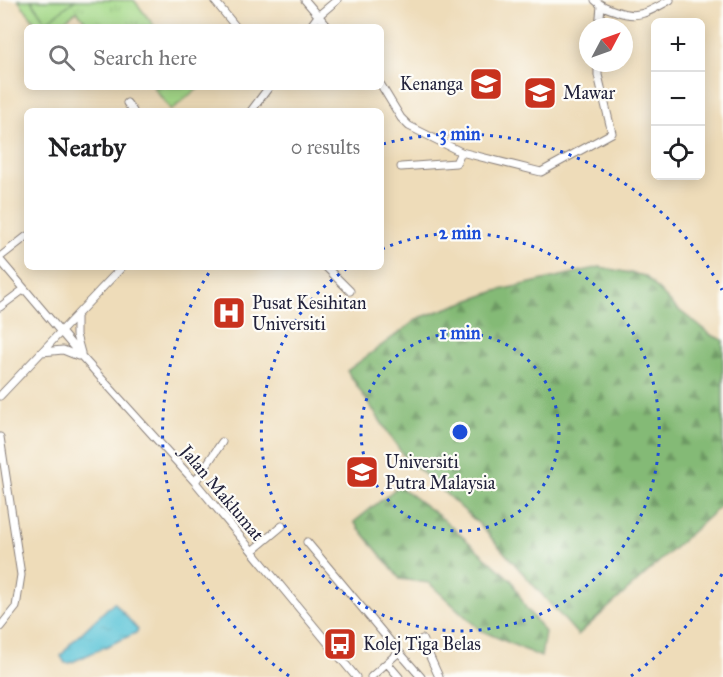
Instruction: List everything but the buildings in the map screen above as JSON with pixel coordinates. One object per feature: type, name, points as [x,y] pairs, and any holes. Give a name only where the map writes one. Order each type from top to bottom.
[{"type":"street","points":[[214,0],[234,24]]},
{"type":"street","points":[[305,0],[325,24]]},
{"type":"street","points":[[312,24],[337,0]]},
{"type":"street","points":[[595,0],[601,6],[629,16],[643,14],[670,0]]},
{"type":"street","points":[[600,18],[601,6]]},
{"type":"street","points":[[384,90],[401,118],[409,126],[461,152],[541,172],[612,133],[598,72]]},
{"type":"street","points":[[253,108],[267,90]]},
{"type":"street","points":[[127,104],[130,108]]},
{"type":"street","points":[[401,167],[456,163],[461,152]]},
{"type":"street","points":[[0,258],[24,238]]},
{"type":"street","name":"Jalan Maklumat","points":[[0,258],[23,290],[195,482],[356,677]]},
{"type":"street","points":[[0,396],[119,270]]},
{"type":"street","points":[[329,270],[350,291]]},
{"type":"street","points":[[0,307],[23,290]]},
{"type":"street","points":[[76,317],[78,345],[83,358]]},
{"type":"street","points":[[42,352],[67,351],[83,358]]},
{"type":"street","points":[[0,437],[21,575],[16,607],[0,627]]},
{"type":"street","points":[[195,482],[222,442]]},
{"type":"street","points":[[252,551],[282,526]]},
{"type":"street","points":[[307,542],[421,677]]},
{"type":"street","points":[[422,639],[439,677]]},
{"type":"street","points":[[371,677],[399,652]]},
{"type":"street","points":[[387,663],[399,677]]},
{"type":"green space","points":[[18,0],[134,0],[153,24],[88,24],[77,11],[60,24],[37,24]]},
{"type":"green space","points":[[31,0],[75,0],[46,22]]},
{"type":"green space","points":[[155,90],[196,90],[174,108],[169,108]]},
{"type":"green space","points":[[600,267],[645,276],[675,307],[711,335],[723,340],[723,504],[578,635],[479,524],[403,455],[347,371],[419,318],[496,291]]},
{"type":"green space","points":[[399,486],[443,519],[512,581],[526,608],[545,632],[541,657],[480,630],[429,583],[400,579],[354,522]]},
{"type":"water","points":[[114,602],[138,630],[136,633],[70,663],[65,663],[61,656],[71,643]]},
{"type":"place","name":"Kenanga","points":[[486,84]]},
{"type":"place","name":"Mawar","points":[[540,93]]},
{"type":"place","name":"Pusat Kesihitan Universiti","points":[[229,313]]},
{"type":"place","name":"Universiti Putra Malaysia","points":[[362,472]]},
{"type":"place","name":"Kolej Tiga Belas","points":[[340,644]]}]
